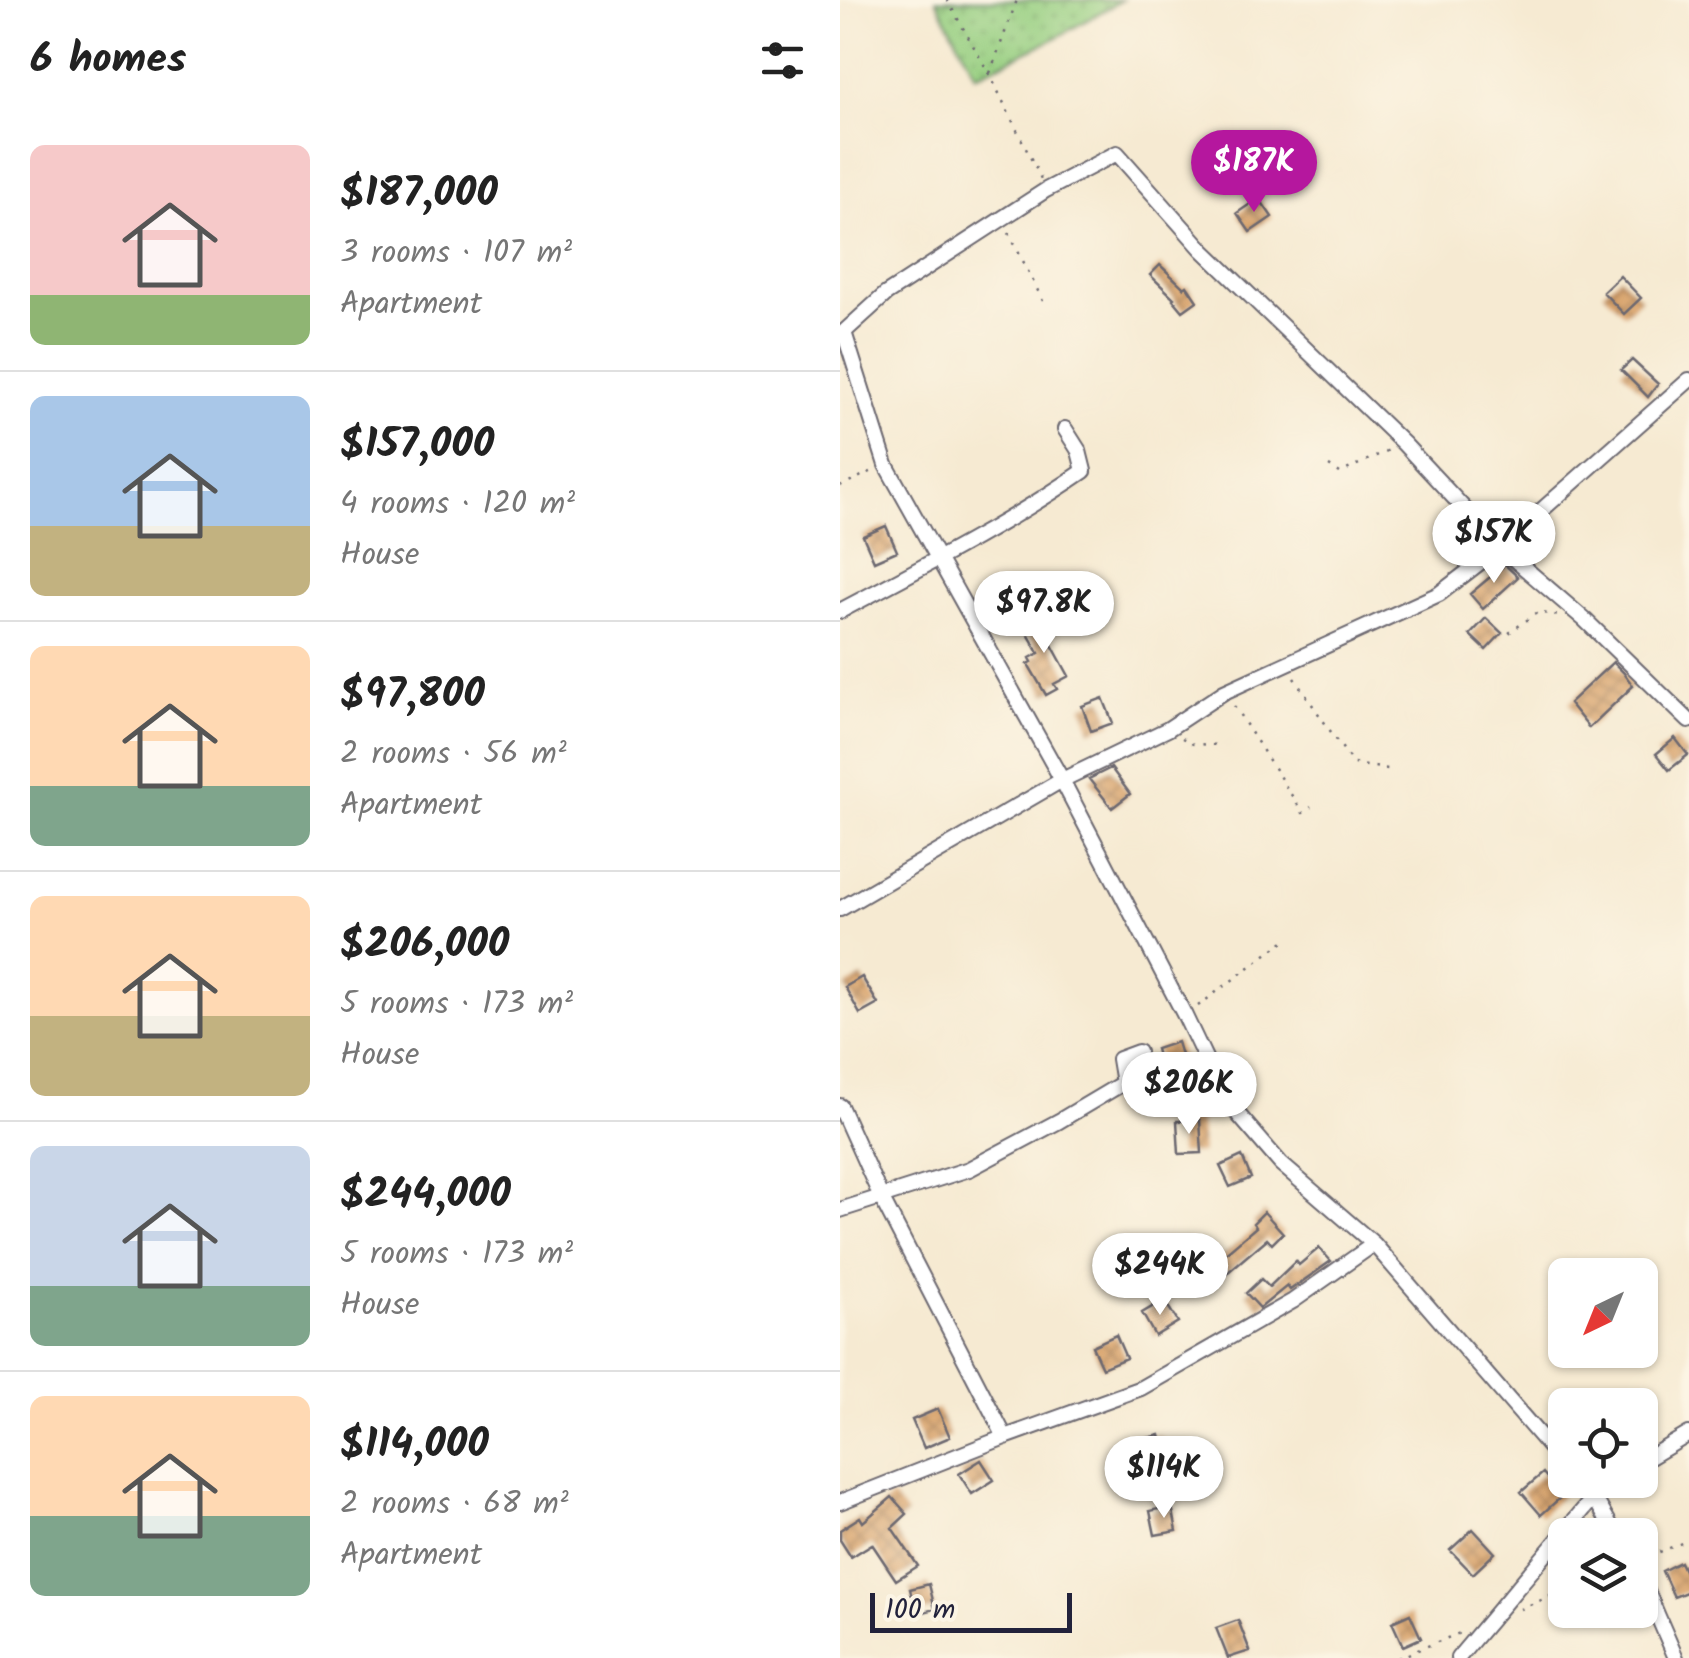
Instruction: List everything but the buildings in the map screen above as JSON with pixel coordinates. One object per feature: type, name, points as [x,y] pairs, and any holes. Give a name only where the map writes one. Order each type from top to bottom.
[{"type":"street","points":[[1548,1444],[1374,1244],[1281,1164],[1224,1098],[1062,780],[886,465],[844,332],[886,294],[1046,190],[1117,153],[1203,250],[1404,444],[1500,546],[1585,620],[1689,721]]},
{"type":"street","points":[[840,910],[1062,780],[1168,729],[1224,692],[1439,594],[1500,546],[1689,380]]},
{"type":"street","points":[[840,610],[937,560],[1084,470],[1079,451],[1065,429]]},
{"type":"street","points":[[840,1210],[969,1169],[1123,1083],[1120,1059],[1138,1052]]},
{"type":"street","points":[[840,1106],[881,1197],[1006,1437]]},
{"type":"street","points":[[840,1502],[1141,1388],[1292,1302],[1374,1244]]},
{"type":"street","points":[[1658,1452],[1689,1434]]},
{"type":"street","points":[[1458,1658],[1593,1498]]},
{"type":"street","points":[[1658,1617],[1676,1658]]},
{"type":"path","points":[[947,0],[990,75],[1046,190]]},
{"type":"path","points":[[990,75],[1017,0]]},
{"type":"path","points":[[1002,218],[1044,303]]},
{"type":"path","points":[[1329,466],[1340,472],[1404,444]]},
{"type":"path","points":[[840,486],[886,465]]},
{"type":"path","points":[[1509,633],[1538,612],[1585,620]]},
{"type":"path","points":[[1285,664],[1354,764],[1388,769]]},
{"type":"path","points":[[1224,692],[1303,813],[1312,808]]},
{"type":"path","points":[[1168,729],[1193,744],[1219,746]]},
{"type":"path","points":[[1185,1016],[1284,941]]},
{"type":"path","points":[[1658,1553],[1689,1540]]},
{"type":"green space","points":[[936,0],[1122,0],[1054,39],[976,75]]}]
